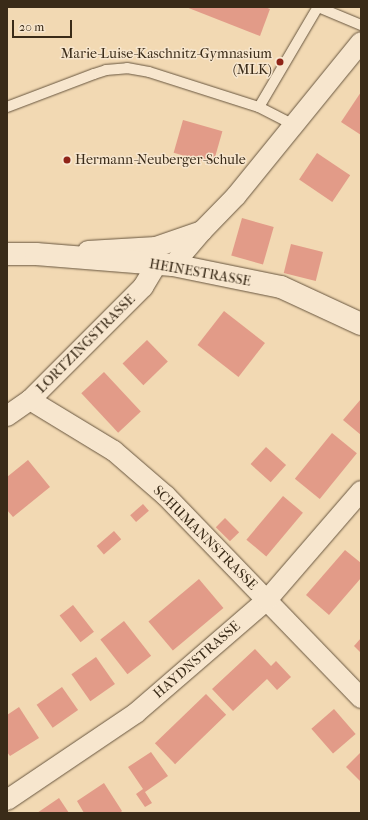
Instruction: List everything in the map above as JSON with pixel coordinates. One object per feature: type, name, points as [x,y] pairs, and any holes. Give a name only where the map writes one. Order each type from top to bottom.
[{"type":"main road","name":"HEINESTRASSE","points":[[7,254],[36,254],[165,264],[281,287],[361,324]]},
{"type":"street","name":"LORTZINGSTRASSE","points":[[8,414],[30,400],[144,287],[165,264],[202,231],[236,196],[361,42]]},
{"type":"street","name":"LORTZINGSTRASSE","points":[[36,254],[156,247],[202,231]]},
{"type":"street","name":"SCHUMANNSTRASSE","points":[[30,400],[114,452],[166,496],[361,698]]},
{"type":"street","name":"HAYDNSTRASSE","points":[[7,800],[136,713],[267,600],[361,491]]},
{"type":"lane","points":[[259,107],[318,8],[361,25]]},
{"type":"lane","points":[[7,107],[106,70],[127,68],[149,72],[259,107],[294,126]]},
{"type":"building","points":[[186,7],[265,7],[270,9],[260,36]]},
{"type":"building","points":[[361,92],[361,135],[341,122]]},
{"type":"building","points":[[183,120],[222,131],[213,164],[174,153]]},
{"type":"building","points":[[317,153],[350,175],[332,202],[299,180]]},
{"type":"building","points":[[242,218],[274,227],[263,265],[231,255]]},
{"type":"building","points":[[291,244],[323,252],[316,281],[284,273]]},
{"type":"building","points":[[224,311],[265,343],[239,377],[198,345]]},
{"type":"building","points":[[147,340],[168,362],[143,385],[123,364]]},
{"type":"building","points":[[104,372],[141,411],[118,433],[81,393]]},
{"type":"building","points":[[361,399],[361,435],[343,420]]},
{"type":"building","points":[[332,433],[357,453],[320,499],[295,479]]},
{"type":"building","points":[[266,447],[286,465],[271,482],[251,464]]},
{"type":"building","points":[[28,460],[50,487],[13,517],[7,510],[7,477]]},
{"type":"building","points":[[283,496],[303,513],[266,556],[246,540]]},
{"type":"building","points":[[143,504],[149,511],[136,522],[130,515]]},
{"type":"building","points":[[225,518],[239,532],[230,541],[216,527]]},
{"type":"building","points":[[114,531],[121,539],[104,554],[97,546]]},
{"type":"building","points":[[345,550],[361,563],[361,578],[329,615],[306,595]]},
{"type":"building","points":[[199,579],[223,608],[173,651],[148,621]]},
{"type":"building","points":[[73,605],[94,632],[81,642],[60,615]]},
{"type":"building","points":[[124,621],[151,656],[127,674],[100,639]]},
{"type":"building","points":[[361,638],[361,653],[354,646]]},
{"type":"building","points":[[255,649],[271,666],[276,661],[291,677],[277,690],[267,679],[233,711],[212,689]]},
{"type":"building","points":[[96,657],[115,684],[90,701],[71,674]]},
{"type":"building","points":[[62,687],[78,710],[53,728],[37,705]]},
{"type":"building","points":[[206,694],[226,715],[175,764],[155,743]]},
{"type":"building","points":[[19,707],[39,738],[10,756],[7,752],[7,715]]},
{"type":"building","points":[[334,709],[356,734],[333,754],[311,729]]},
{"type":"building","points":[[151,752],[168,776],[145,792],[152,803],[145,807],[136,794],[143,789],[128,767]]},
{"type":"building","points":[[361,752],[361,782],[346,767]]},
{"type":"building","points":[[104,783],[122,811],[120,813],[84,813],[77,801]]},
{"type":"building","points":[[59,798],[69,813],[37,813]]},
{"type":"place","name":"Marie-Luise-Kaschnitz-Gymnasium (MLK)","points":[[280,62]]},
{"type":"place","name":"Hermann-Neuberger-Schule","points":[[67,160]]}]
